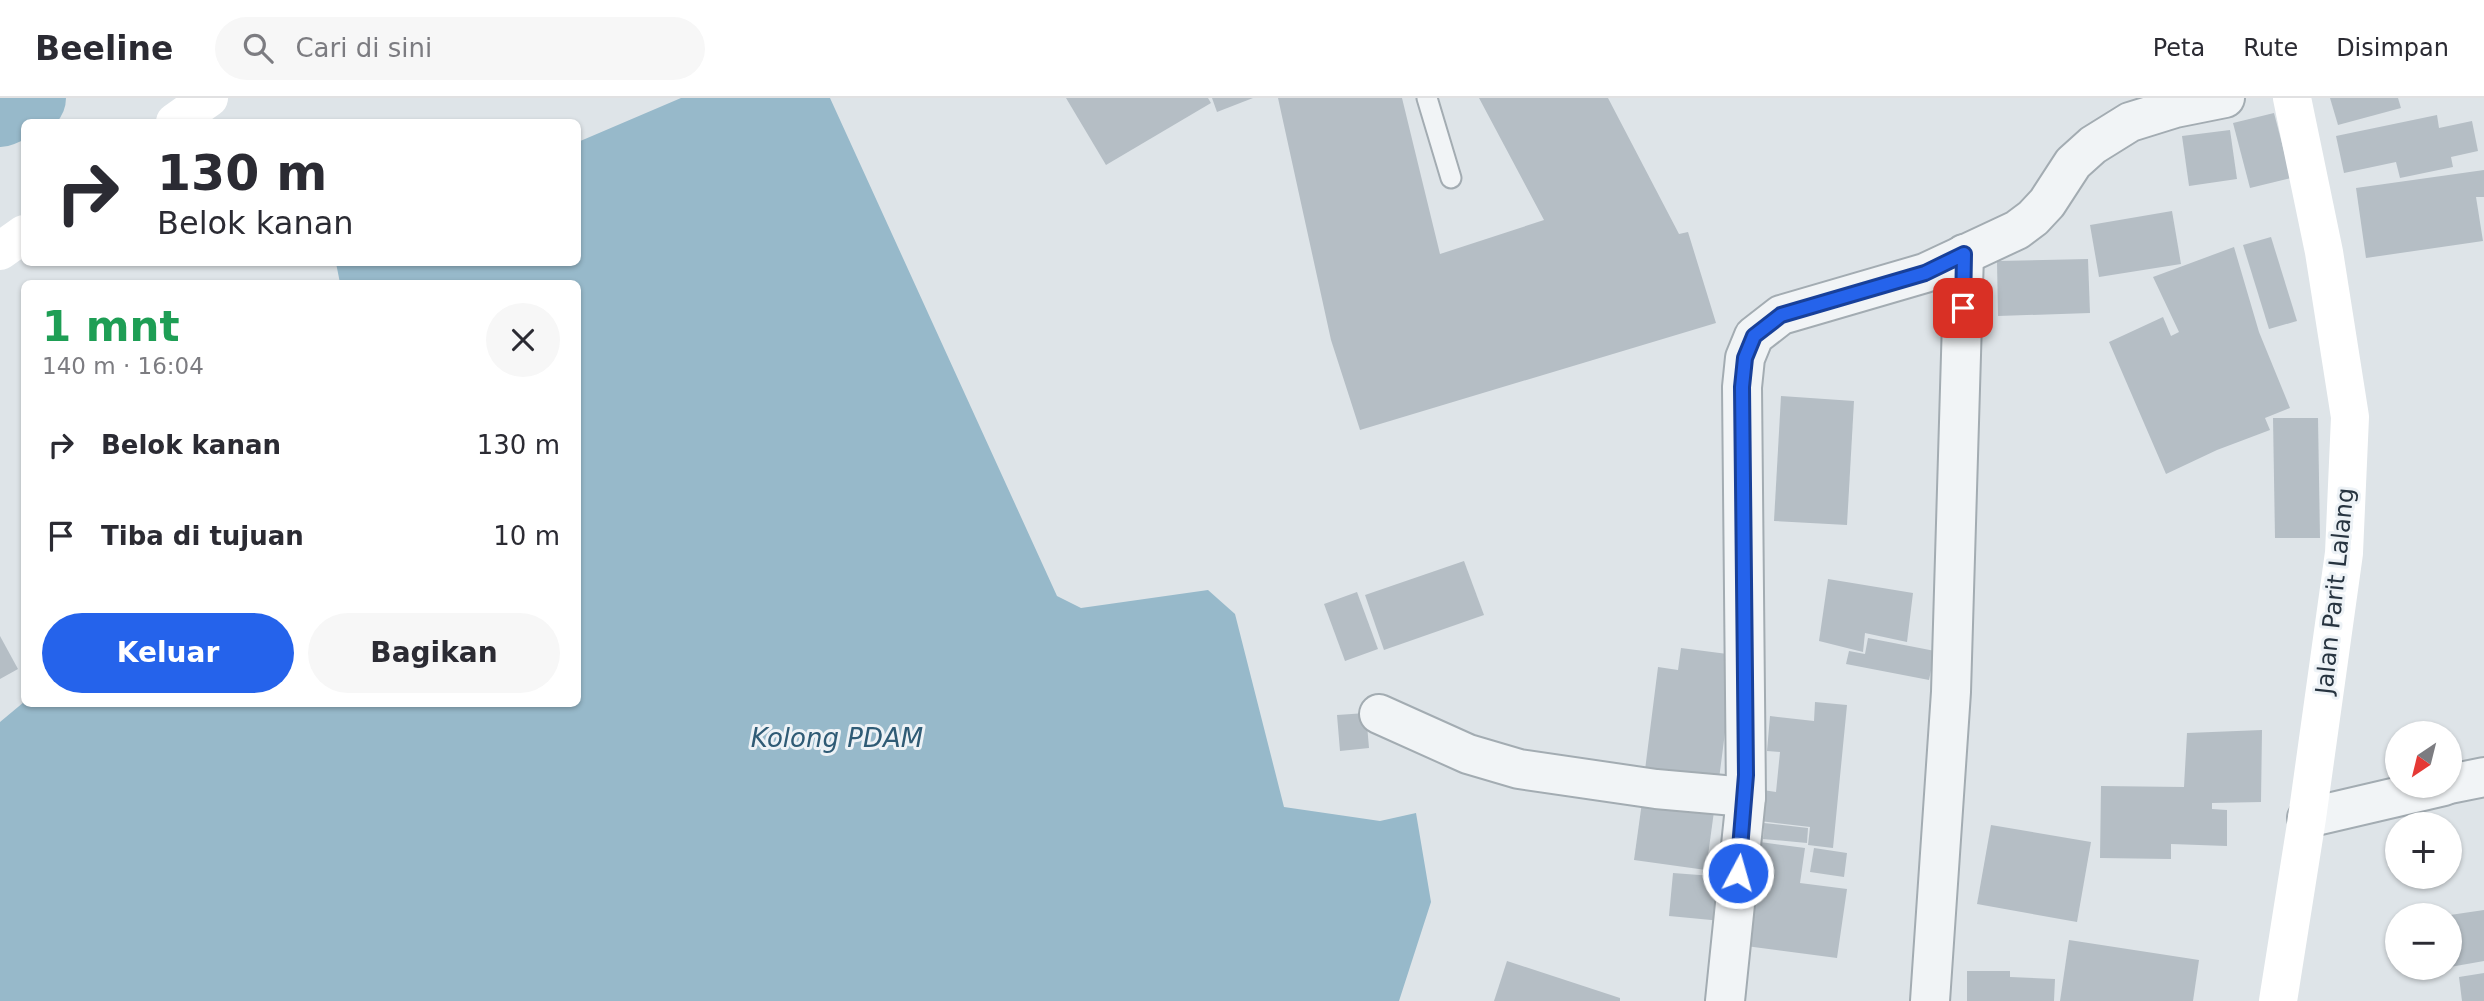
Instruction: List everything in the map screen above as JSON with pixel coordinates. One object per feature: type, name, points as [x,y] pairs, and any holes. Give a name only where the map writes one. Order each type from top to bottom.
[{"type":"street","points":[[179,119],[209,98]]},
{"type":"street","points":[[1725,1001],[1746,797],[1742,387],[1745,358],[1754,336],[1781,315],[1925,273],[2017,230],[2047,203],[2073,163],[2094,145],[2130,122],[2175,108],[2225,98]]},
{"type":"street","name":"Jalan Parit Lalang","points":[[2278,1001],[2344,553],[2350,417],[2324,252],[2292,98]]},
{"type":"street","points":[[0,251],[21,236]]},
{"type":"street","points":[[1930,1001],[1951,692],[1964,254]]},
{"type":"street","points":[[1379,714],[1468,754],[1519,769],[1644,787],[1746,797]]},
{"type":"street","points":[[2462,782],[2484,777]]},
{"type":"street","points":[[2307,818],[2393,798]]},
{"type":"lane","points":[[1427,98],[1451,178]]},
{"type":"water","name":"Kolong PDAM","points":[[681,98],[830,98],[1057,596],[1081,608],[1208,590],[1235,614],[1284,807],[1380,821],[1416,813],[1431,902],[1399,1001],[0,1001],[0,722],[21,704],[21,707],[581,707],[581,280],[339,280],[337,266],[581,266],[581,141]]},
{"type":"building","points":[[1066,98],[1208,98],[1211,103],[1106,165]]},
{"type":"building","points":[[1212,98],[1253,98],[1217,112]]},
{"type":"building","points":[[1278,98],[1402,98],[1440,254],[1544,220],[1479,98],[1608,98],[1679,234],[1688,232],[1716,323],[1360,430],[1331,340]]},
{"type":"building","points":[[2330,98],[2398,98],[2401,108],[2338,125]]},
{"type":"building","points":[[2274,113],[2291,178],[2250,188],[2233,123]]},
{"type":"building","points":[[2437,115],[2439,128],[2472,121],[2478,151],[2451,157],[2453,167],[2400,178],[2396,162],[2344,173],[2336,136]]},
{"type":"building","points":[[2230,130],[2237,179],[2189,186],[2182,136]]},
{"type":"building","points":[[2484,170],[2484,197],[2476,197],[2483,241],[2366,258],[2356,188]]},
{"type":"building","points":[[2172,211],[2181,264],[2099,277],[2090,225]]},
{"type":"building","points":[[2271,237],[2297,321],[2269,329],[2243,245]]},
{"type":"building","points":[[2234,247],[2259,332],[2290,408],[2265,418],[2270,430],[2217,450],[2166,474],[2109,342],[2163,317],[2171,336],[2179,332],[2153,277]]},
{"type":"building","points":[[2088,259],[2090,313],[1998,316],[1997,261]]},
{"type":"building","points":[[1781,396],[1854,401],[1847,525],[1774,521]]},
{"type":"building","points":[[2273,418],[2318,418],[2320,538],[2275,538]]},
{"type":"building","points":[[1464,561],[1484,615],[1384,650],[1365,595]]},
{"type":"building","points":[[1828,579],[1913,593],[1907,642],[1865,633],[1863,652],[1819,641]]},
{"type":"building","points":[[1357,592],[1378,649],[1345,661],[1324,604]]},
{"type":"building","points":[[0,636],[18,669],[0,679]]},
{"type":"building","points":[[1868,638],[1935,651],[1929,680],[1846,664],[1849,651],[1865,654]]},
{"type":"building","points":[[1681,648],[1735,655],[1719,779],[1645,770],[1658,667],[1678,670]]},
{"type":"building","points":[[1815,702],[1847,705],[1833,848],[1808,845],[1810,827],[1760,821],[1763,790],[1776,792],[1780,752],[1767,751],[1770,716],[1814,721]]},
{"type":"building","points":[[1366,713],[1369,748],[1340,751],[1337,715]]},
{"type":"building","points":[[2262,730],[2261,802],[2212,803],[2212,809],[2227,810],[2227,846],[2171,844],[2171,859],[2100,858],[2101,786],[2184,787],[2187,733]]},
{"type":"building","points":[[1643,795],[1715,804],[1706,870],[1634,860]]},
{"type":"building","points":[[1764,823],[1808,828],[1807,843],[1763,839]]},
{"type":"building","points":[[1991,825],[2091,842],[2077,922],[1977,904]]},
{"type":"building","points":[[1760,842],[1805,848],[1800,883],[1847,889],[1837,958],[1746,946]]},
{"type":"building","points":[[1814,848],[1847,853],[1844,877],[1810,872]]},
{"type":"building","points":[[1673,873],[1726,877],[1722,921],[1669,916]]},
{"type":"building","points":[[2484,910],[2484,961],[2462,965],[2462,913]]},
{"type":"building","points":[[2069,940],[2199,960],[2193,1001],[2060,1001]]},
{"type":"building","points":[[1507,961],[1620,998],[1620,1001],[1494,1001]]},
{"type":"building","points":[[1967,971],[2010,971],[2010,977],[2055,979],[2054,1001],[1967,1001]]},
{"type":"building","points":[[2484,973],[2484,1001],[2462,1001],[2459,980],[2462,977]]},
{"type":"waterway","points":[[0,111],[30,98]]},
{"type":"route","points":[[1738,873],[1746,797],[1742,387],[1745,358],[1754,336],[1781,315],[1925,273],[1964,254],[1963,308]]}]
